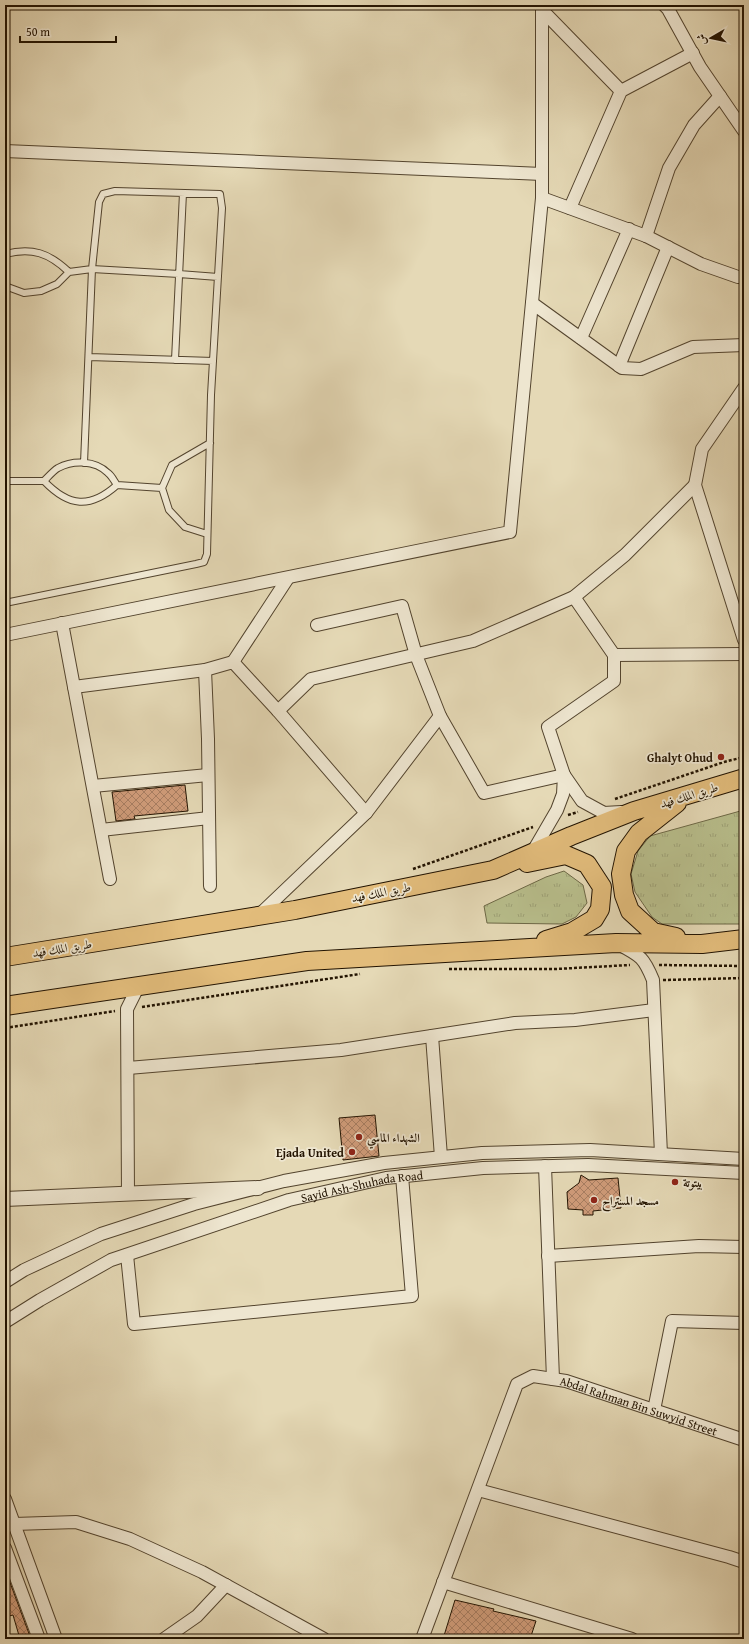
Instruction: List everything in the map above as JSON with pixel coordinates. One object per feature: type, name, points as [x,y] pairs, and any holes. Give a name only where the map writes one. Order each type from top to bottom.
[{"type":"main road","name":"طريق الملك فهد","points":[[5,957],[258,916],[493,870],[634,812],[744,778]]},
{"type":"main road","points":[[691,794],[662,813],[639,834],[626,851],[621,874],[624,895],[630,911],[653,932],[702,944]]},
{"type":"main road","points":[[493,870],[566,855],[587,864],[602,887],[600,909],[594,919],[572,932],[514,949]]},
{"type":"main road","points":[[5,1006],[307,961],[616,943],[702,944],[744,939]]},
{"type":"street","points":[[669,6],[693,53],[744,131]]},
{"type":"street","points":[[542,8],[621,91]]},
{"type":"street","points":[[5,635],[510,532],[542,198],[542,8]]},
{"type":"street","points":[[570,208],[621,91],[693,53]]},
{"type":"street","points":[[646,236],[669,168],[694,125],[720,96]]},
{"type":"street","points":[[5,151],[542,174]]},
{"type":"street","points":[[542,198],[646,236],[701,264],[744,277]]},
{"type":"street","points":[[581,338],[629,230]]},
{"type":"street","points":[[619,366],[668,247]]},
{"type":"street","points":[[532,303],[622,368],[641,369],[693,347],[744,345]]},
{"type":"street","points":[[744,388],[702,448],[695,485],[744,640]]},
{"type":"street","points":[[278,711],[311,678],[473,641],[574,597],[625,554],[695,485]]},
{"type":"street","points":[[74,687],[205,670],[232,662],[288,578]]},
{"type":"street","points":[[574,597],[614,655],[614,681],[548,726],[564,775],[582,801],[604,813],[634,812]]},
{"type":"street","points":[[317,625],[402,606],[416,655],[440,716],[484,793],[564,775]]},
{"type":"street","points":[[62,623],[110,879]]},
{"type":"street","points":[[614,655],[744,654]]},
{"type":"street","points":[[232,662],[278,711],[366,813]]},
{"type":"street","points":[[205,670],[210,886]]},
{"type":"street","points":[[258,916],[366,813],[440,716]]},
{"type":"street","points":[[93,786],[208,775]]},
{"type":"street","points":[[532,853],[557,810],[563,794],[564,775]]},
{"type":"street","points":[[101,830],[209,818]]},
{"type":"street","points":[[616,943],[639,956],[647,965],[653,980],[661,1154]]},
{"type":"street","points":[[128,1193],[128,1009],[138,987]]},
{"type":"street","points":[[128,1068],[341,1050],[515,1023],[575,1020],[654,1010]]},
{"type":"street","points":[[432,1036],[441,1157]]},
{"type":"street","name":"Sayid Ash-Shuhada Road","points":[[5,1282],[24,1270],[101,1234],[194,1204],[284,1181],[384,1163],[482,1153],[590,1150],[744,1159]]},
{"type":"street","name":"Sayid Ash-Shuhada Road","points":[[5,1322],[40,1300],[111,1260],[289,1200],[386,1178],[483,1168],[588,1165],[744,1173]]},
{"type":"street","points":[[545,1166],[553,1379]]},
{"type":"street","points":[[127,1255],[134,1324],[412,1296],[402,1176]]},
{"type":"street","points":[[5,1200],[258,1188]]},
{"type":"street","points":[[548,1256],[699,1246],[744,1247]]},
{"type":"street","points":[[654,1410],[672,1321],[744,1323]]},
{"type":"street","name":"Abdal Rahman Bin Suwyid Street","points":[[478,1490],[517,1384],[533,1376],[566,1381],[744,1440]]},
{"type":"street","points":[[422,1639],[478,1490],[744,1562]]},
{"type":"street","points":[[5,1499],[56,1639]]},
{"type":"street","points":[[14,1524],[76,1522],[130,1539],[202,1572],[324,1639]]},
{"type":"street","points":[[5,1548],[40,1639]]},
{"type":"street","points":[[444,1582],[632,1639]]},
{"type":"street","points":[[164,1639],[197,1616],[226,1585]]},
{"type":"lane","points":[[5,603],[204,562],[206,554],[213,361],[222,208],[220,194],[115,191],[103,194],[99,202],[92,269],[84,463]]},
{"type":"lane","points":[[174,360],[183,193]]},
{"type":"lane","points":[[5,254],[19,250],[38,252],[56,260],[69,272]]},
{"type":"lane","points":[[5,286],[24,293],[42,291],[57,284],[69,272],[92,269],[218,277]]},
{"type":"lane","points":[[89,357],[213,361]]},
{"type":"lane","points":[[207,534],[185,527],[169,510],[162,488],[172,465],[210,443]]},
{"type":"lane","points":[[5,481],[44,481],[57,468],[74,462],[92,463],[107,472],[117,485]]},
{"type":"lane","points":[[44,481],[56,494],[71,501],[88,502],[104,496],[117,485],[162,488]]},
{"type":"path","points":[[611,801],[724,762],[744,757]]},
{"type":"path","points":[[445,969],[647,965],[744,966]]},
{"type":"path","points":[[5,1028],[366,974]]},
{"type":"path","points":[[653,980],[744,978]]},
{"type":"green space","points":[[744,810],[744,924],[662,924],[652,917],[635,892],[631,874],[638,851],[650,836]]},
{"type":"green space","points":[[564,871],[583,885],[587,903],[576,917],[562,924],[487,923],[484,906],[546,877]]},
{"type":"building","points":[[185,785],[188,811],[134,816],[135,819],[116,821],[112,792]]},
{"type":"building","name":"الشهداء الماسي","points":[[375,1115],[379,1156],[343,1160],[339,1118]]},
{"type":"building","name":"مسجد المستراح","points":[[581,1175],[589,1180],[618,1178],[621,1208],[593,1211],[593,1215],[583,1215],[583,1210],[568,1209],[567,1192],[579,1183]]},
{"type":"building","points":[[5,1569],[31,1639],[20,1639],[13,1615],[5,1617]]},
{"type":"building","points":[[455,1600],[536,1621],[530,1639],[443,1639]]},
{"type":"place","name":"Ghalyt Ohud","points":[[721,757]]},
{"type":"place","name":"الشهداء الماسي","points":[[359,1137]]},
{"type":"place","name":"Ejada United","points":[[352,1152]]},
{"type":"place","name":"بيتوتة","points":[[675,1182]]},
{"type":"place","name":"مسجد المستراح","points":[[594,1200]]}]
